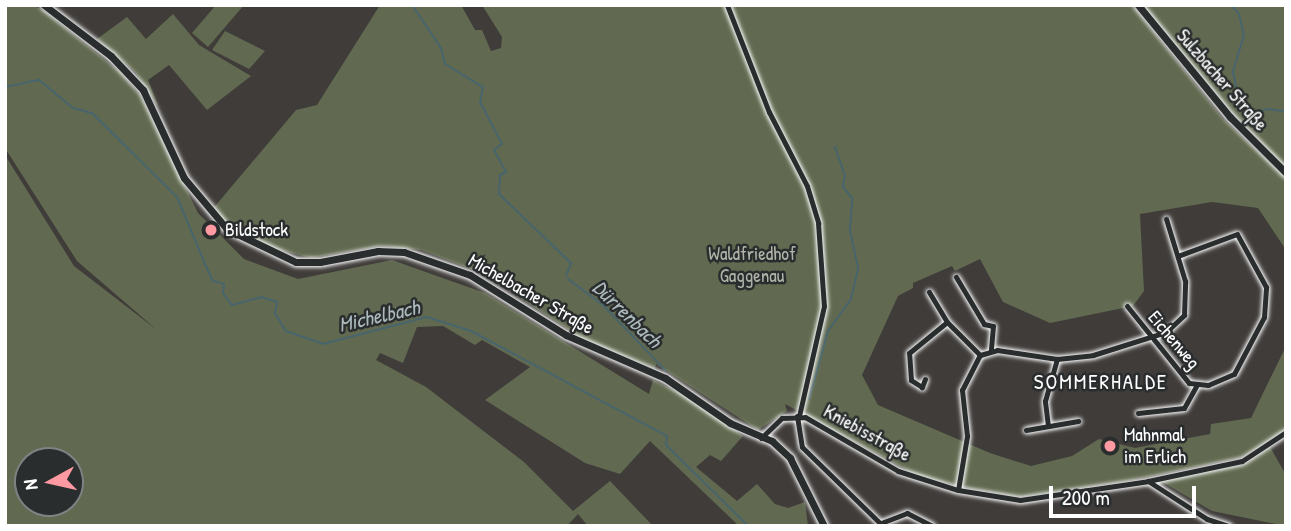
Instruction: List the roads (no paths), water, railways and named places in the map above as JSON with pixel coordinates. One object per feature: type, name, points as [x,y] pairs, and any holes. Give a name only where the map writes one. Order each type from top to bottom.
[{"type":"main road","name":"Michelbacher Straße","points":[[44,5],[111,56],[143,90],[198,198],[244,240],[296,261],[320,262],[378,251],[438,261],[507,294],[588,346],[665,377],[782,450],[824,526]]},
{"type":"main road","name":"Sulzbacher Straße","points":[[1138,5],[1230,117],[1286,173]]},
{"type":"street","points":[[727,5],[769,112],[807,186],[818,223],[824,306],[798,416],[802,447],[882,524],[907,513],[932,526]]},
{"type":"street","points":[[958,491],[967,436],[962,390],[980,355],[991,351],[1057,359],[1100,353],[1166,332],[1184,314],[1188,298],[1166,219]]},
{"type":"street","name":"Eichenweg","points":[[1127,306],[1182,378],[1197,385],[1234,374],[1264,317],[1266,287],[1237,234],[1178,256]]},
{"type":"street","points":[[956,277],[984,324],[993,326],[991,351]]},
{"type":"street","points":[[929,292],[947,322],[980,355]]},
{"type":"street","points":[[925,379],[922,387],[911,380],[909,353],[947,322]]},
{"type":"street","points":[[1048,426],[1045,401],[1057,359]]},
{"type":"street","points":[[1138,413],[1184,408],[1197,385]]},
{"type":"street","name":"Kniebisstraße","points":[[763,439],[777,420],[798,416],[898,471],[958,491],[1020,500],[1148,481],[1242,461],[1284,436]]},
{"type":"street","points":[[1026,429],[1078,421]]},
{"type":"street","points":[[1148,481],[1208,519],[1229,526]]},
{"type":"waterway","name":"Dürrenbach","points":[[412,5],[441,48],[445,64],[483,87],[480,102],[502,144],[494,150],[506,172],[500,175],[499,194],[571,263],[566,276]]},
{"type":"waterway","points":[[1231,5],[1239,14],[1244,35],[1233,72],[1238,95],[1253,113],[1268,109],[1286,112]]},
{"type":"waterway","name":"Michelbach","points":[[5,87],[39,80],[73,108],[92,113],[177,197],[213,281],[224,284],[223,293],[232,305],[261,297],[277,302],[275,313],[286,331],[323,344],[427,317],[471,331],[667,436],[666,445],[748,526]]},
{"type":"waterway","points":[[809,399],[828,331],[851,299],[858,268],[850,229],[852,198],[843,187],[845,176],[835,147]]},
{"type":"waterway","name":"Dürrenbach","points":[[568,279],[603,305],[665,370]]},
{"type":"place","name":"Bildstock","points":[[211,230]]},
{"type":"place","name":"Mahnmal im Erlich","points":[[1110,446]]},
{"type":"district","name":"SOMMERHALDE","points":[[1101,382]]},
{"type":"park label","name":"Waldfriedhof Gaggenau","points":[[752,265]]}]
